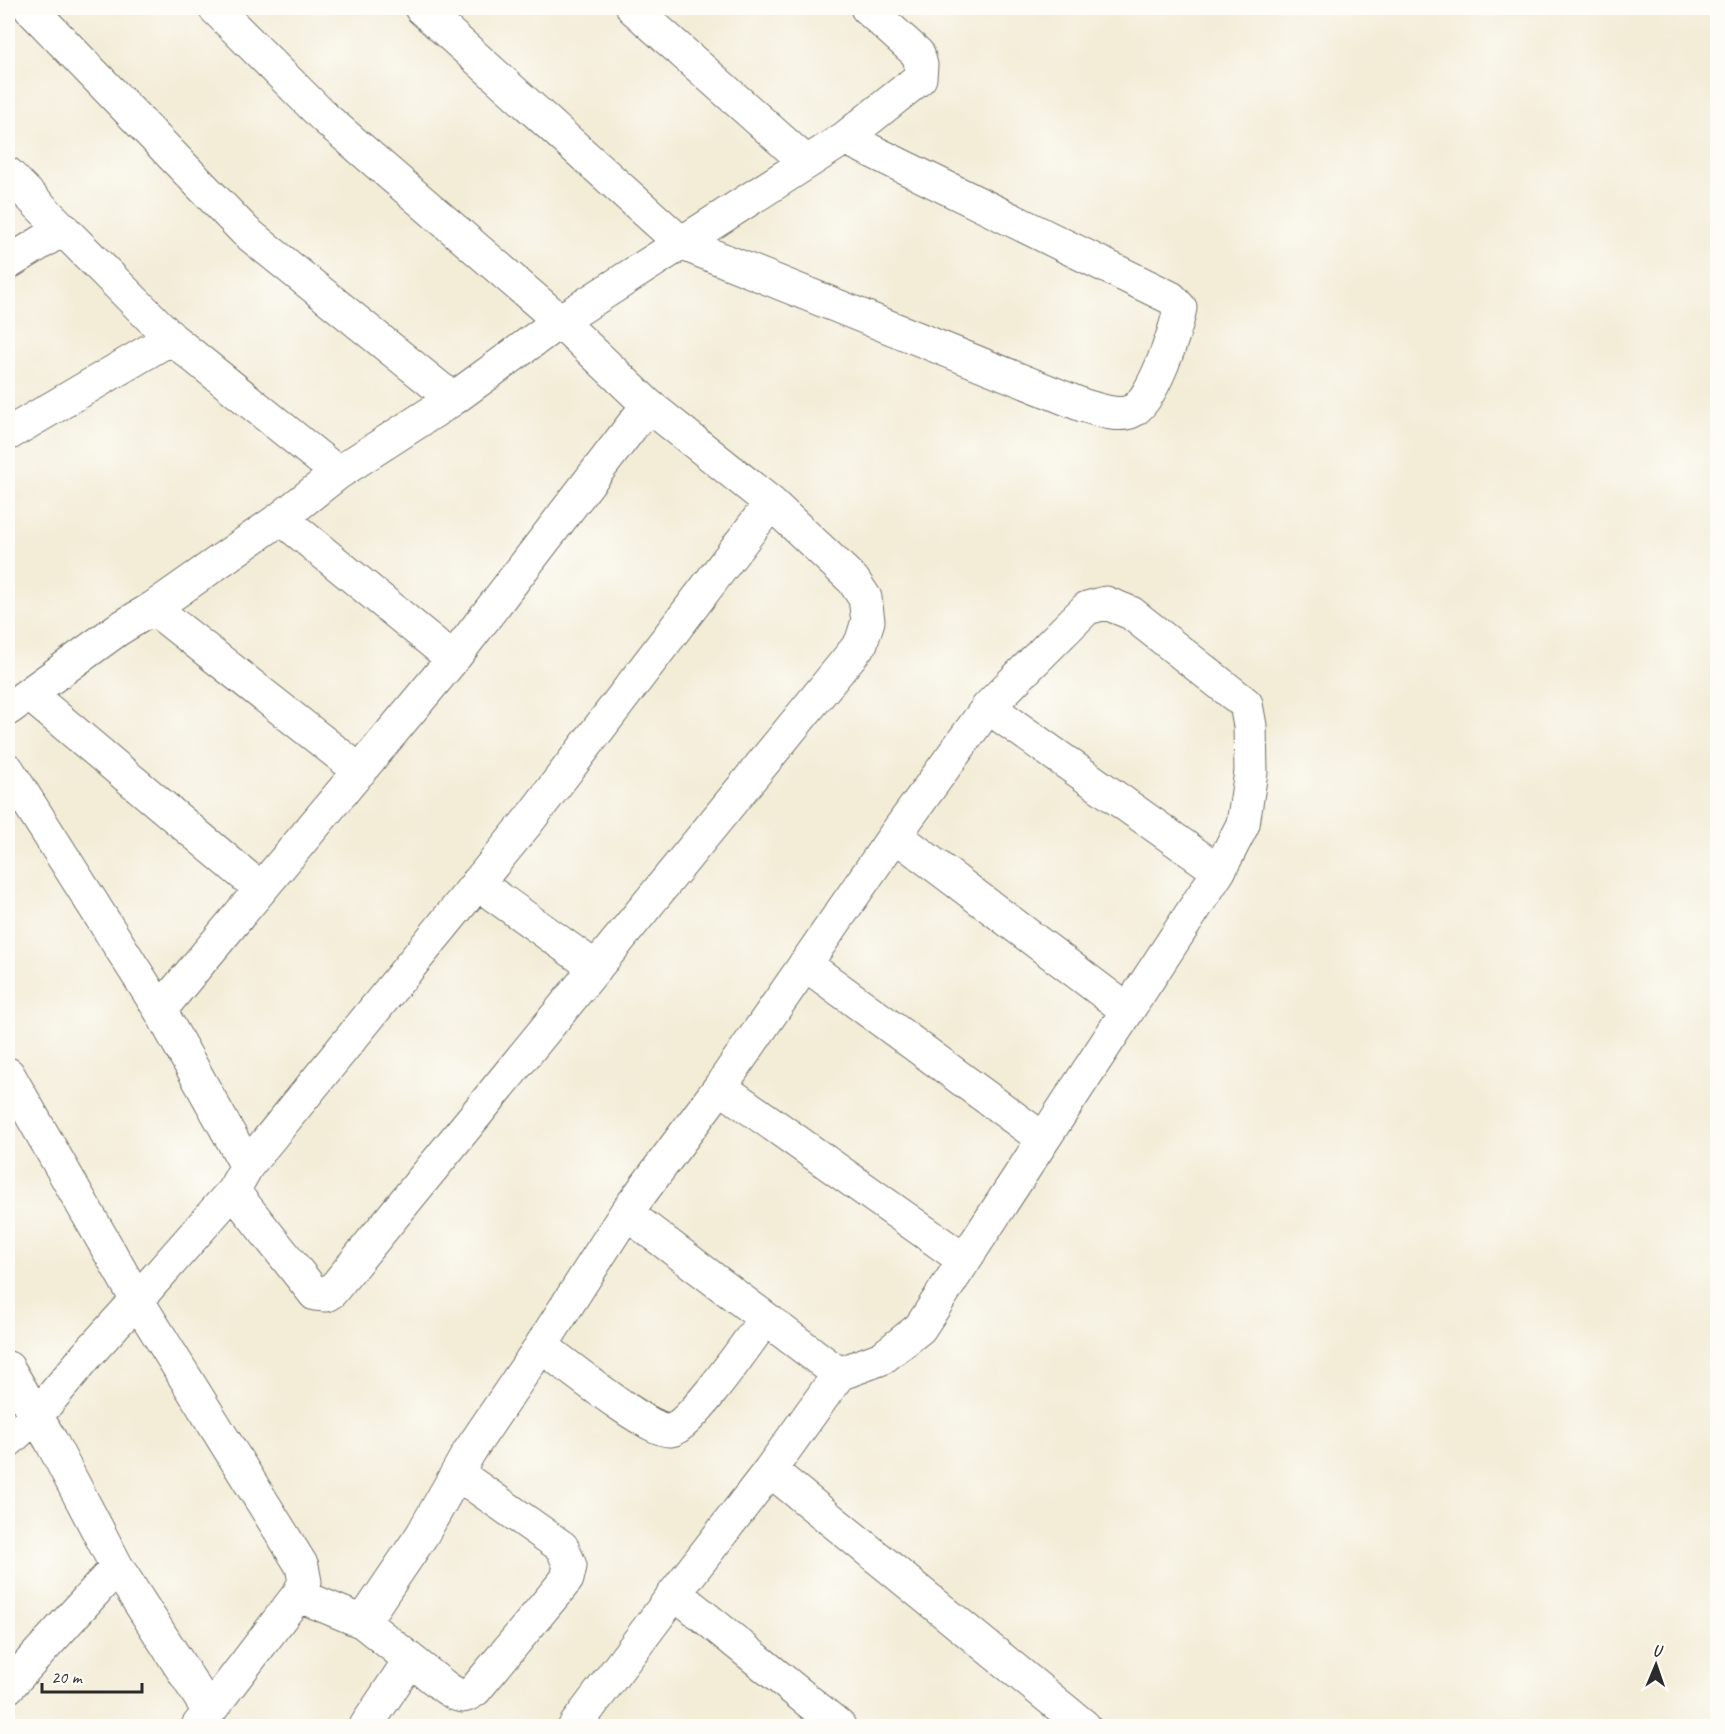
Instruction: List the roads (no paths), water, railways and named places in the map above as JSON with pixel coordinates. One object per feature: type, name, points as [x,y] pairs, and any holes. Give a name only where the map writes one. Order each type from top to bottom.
[{"type":"street","points":[[30,8],[246,231],[453,399]]},
{"type":"street","points":[[8,770],[160,1010],[240,1178],[315,1294],[326,1295],[331,1292],[861,643],[868,621],[865,598],[853,580],[771,503],[648,405],[560,321],[325,118],[215,8]]},
{"type":"street","points":[[421,8],[681,243],[1082,405],[1112,412],[1124,412],[1132,411],[1141,403],[1167,354],[1177,324],[1180,308],[1171,298],[845,138]]},
{"type":"street","points":[[633,8],[806,162]]},
{"type":"street","points":[[261,889],[18,701],[281,518],[338,473],[453,399],[560,321],[845,138],[920,78],[921,65],[918,54],[867,8]]},
{"type":"street","points":[[8,174],[171,338],[338,473]]},
{"type":"street","points":[[8,263],[63,229]]},
{"type":"street","points":[[8,434],[171,338]]},
{"type":"street","points":[[160,1010],[453,659],[648,405]]},
{"type":"street","points":[[8,1441],[38,1415],[240,1178],[536,810],[771,503]]},
{"type":"street","points":[[281,518],[453,659]]},
{"type":"street","points":[[363,1622],[422,1535],[469,1452],[541,1346],[626,1213],[720,1087],[895,835],[988,707],[1087,608],[1106,603],[1131,613],[1246,704],[1250,726],[1251,772],[1243,824],[1219,872],[920,1328],[882,1358],[839,1374],[770,1470],[575,1726]]},
{"type":"street","points":[[153,608],[360,771]]},
{"type":"street","points":[[988,707],[1219,872]]},
{"type":"street","points":[[895,835],[1127,1010]]},
{"type":"street","points":[[477,883],[596,968]]},
{"type":"street","points":[[805,964],[1043,1139]]},
{"type":"street","points":[[8,1074],[137,1300],[302,1566],[305,1582],[298,1595],[203,1719],[117,1567],[38,1415],[8,1368]]},
{"type":"street","points":[[720,1087],[964,1260]]},
{"type":"street","points":[[626,1213],[839,1374]]},
{"type":"street","points":[[541,1346],[640,1418],[661,1429],[671,1430],[682,1424],[702,1401],[765,1318]]},
{"type":"street","points":[[770,1470],[1084,1726]]},
{"type":"street","points":[[298,1595],[363,1622],[459,1696],[467,1696],[475,1690],[567,1579],[570,1566],[562,1547],[458,1473]]},
{"type":"street","points":[[8,1687],[117,1567]]},
{"type":"street","points":[[675,1593],[839,1726]]},
{"type":"street","points":[[366,1726],[410,1660]]}]
